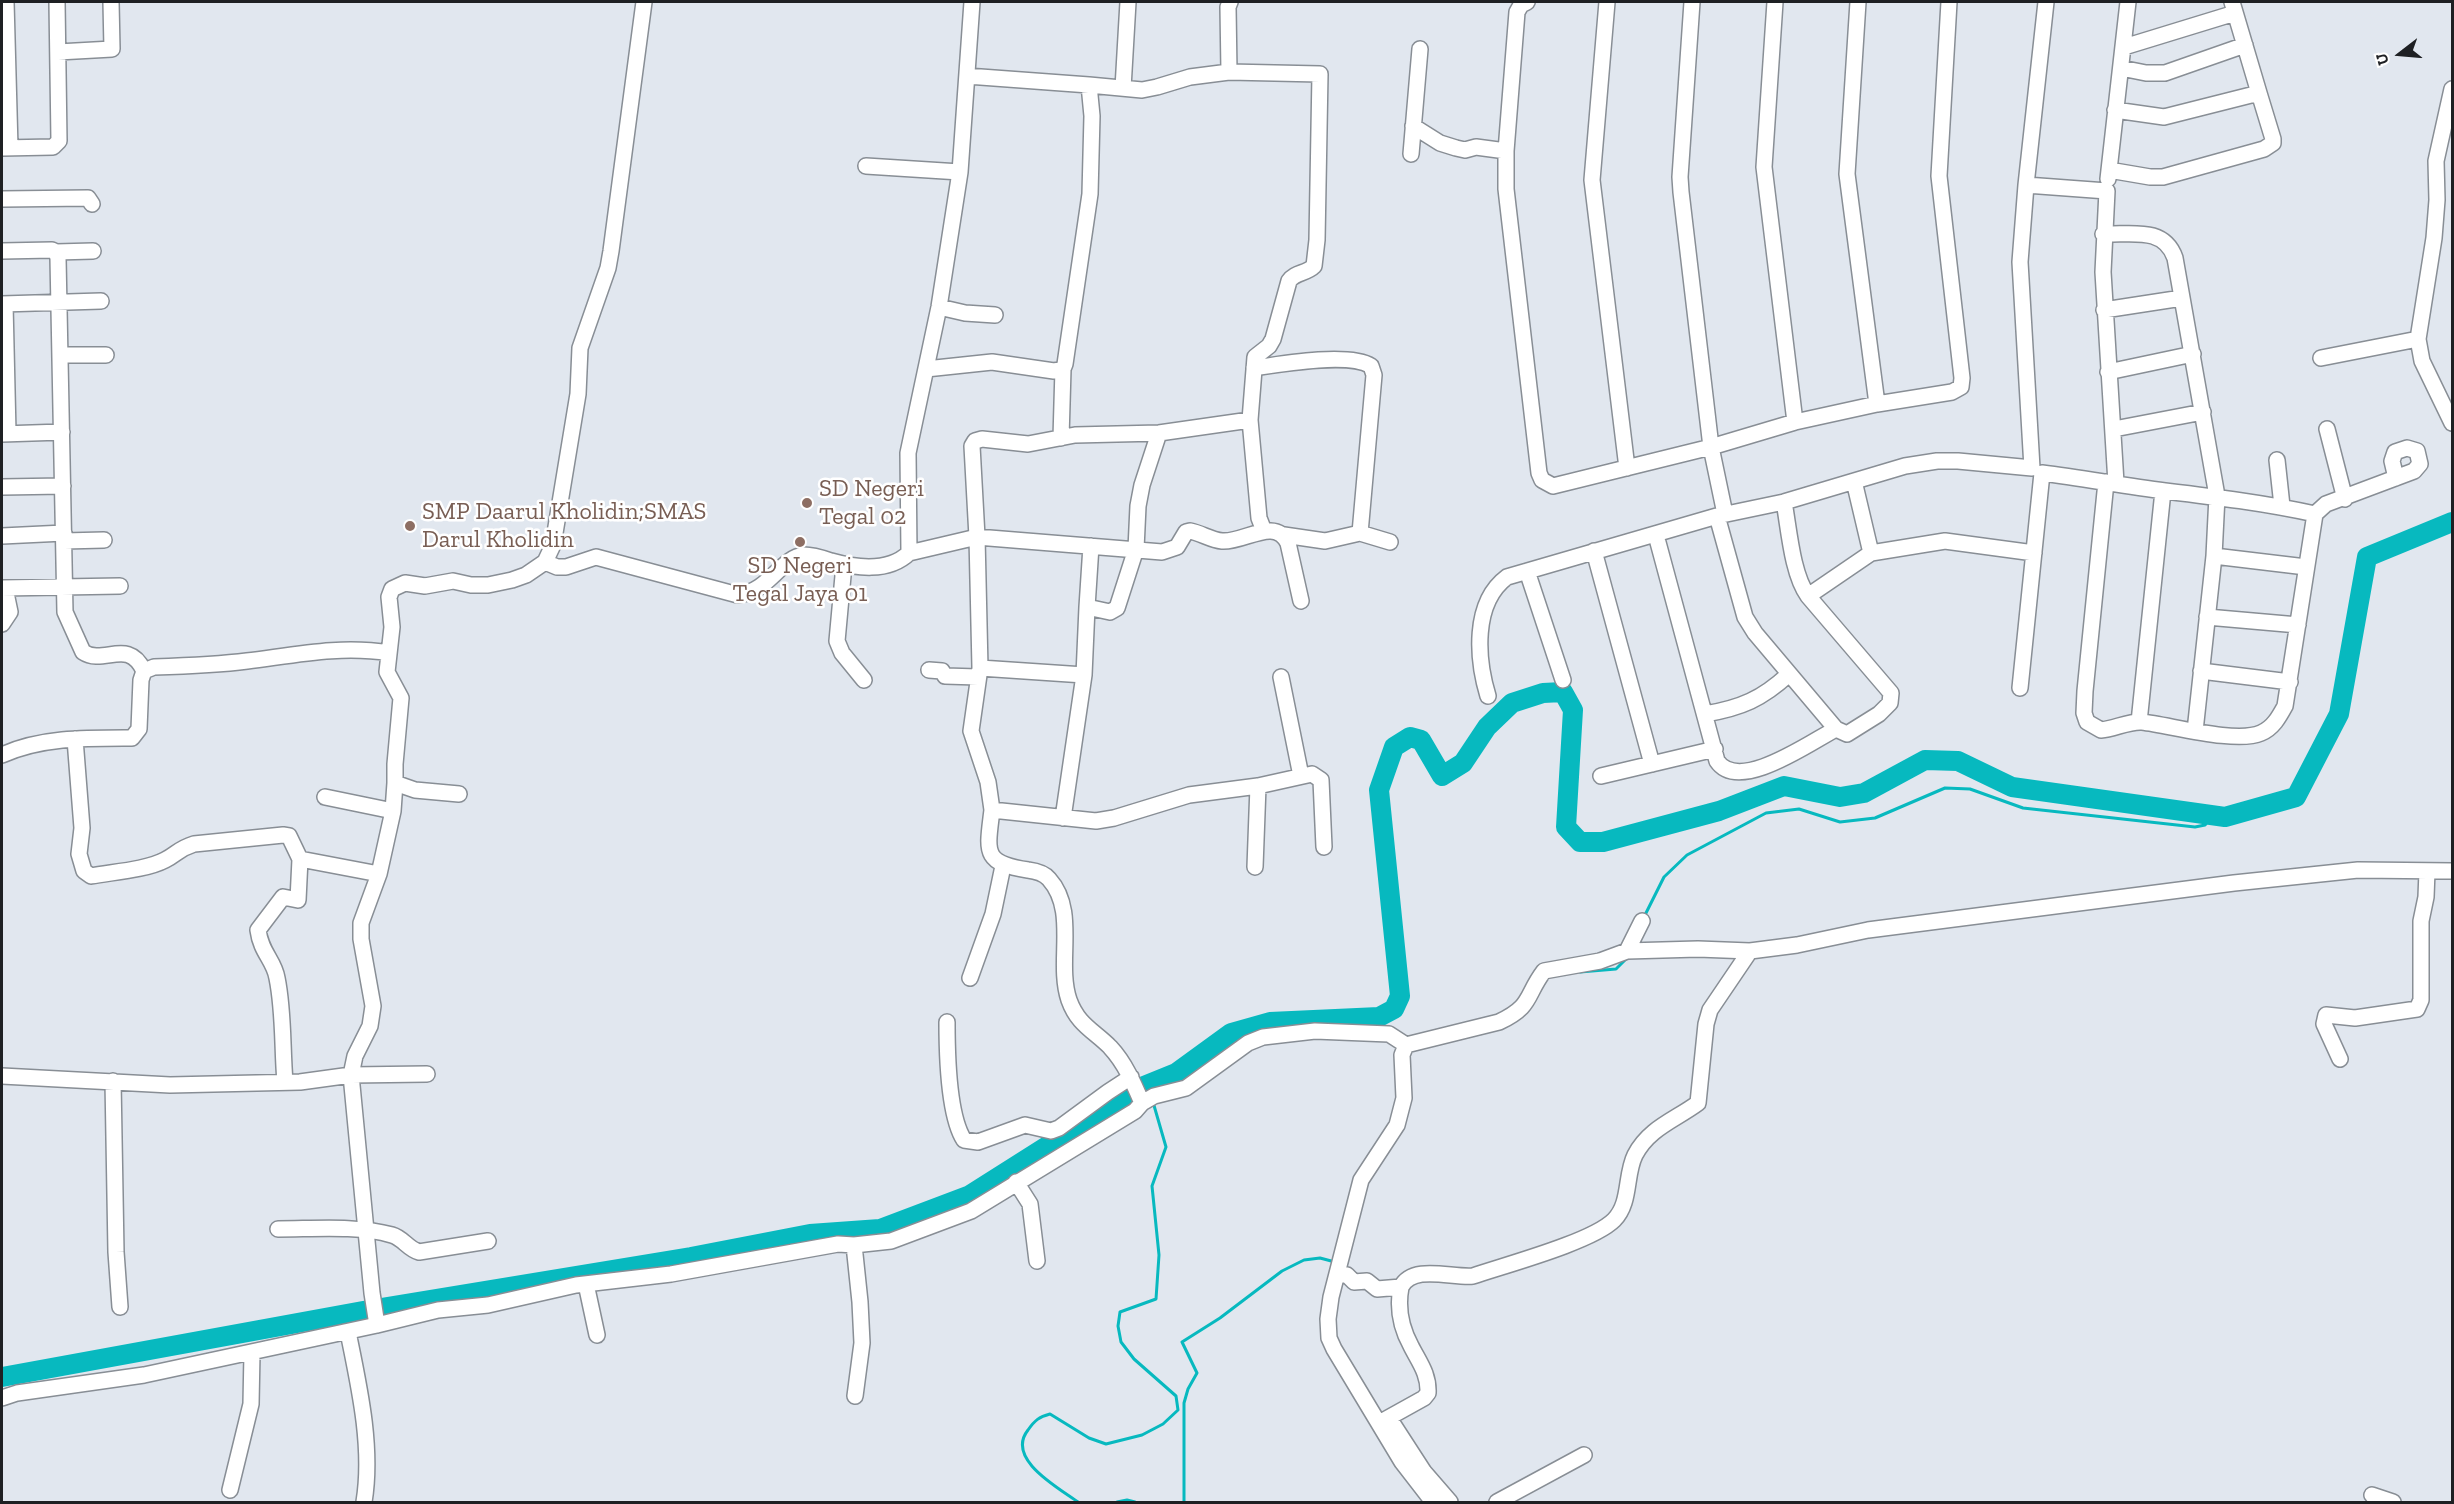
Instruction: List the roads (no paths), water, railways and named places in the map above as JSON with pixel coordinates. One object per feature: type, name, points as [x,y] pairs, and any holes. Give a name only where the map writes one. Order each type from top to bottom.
[{"type":"street","points":[[6,2],[6,148],[57,145],[59,141],[57,2]]},
{"type":"street","points":[[58,52],[112,49],[111,2]]},
{"type":"street","points":[[376,1320],[351,1075],[355,1056],[372,1018],[373,1006],[361,932],[370,894],[379,874],[393,811],[394,764],[401,698],[387,672],[392,627],[389,597],[392,589],[398,585],[425,586],[453,581],[488,585],[526,574],[545,562],[553,545],[578,394],[580,348],[608,268],[611,251],[644,2]]},
{"type":"street","points":[[909,554],[908,453],[939,308],[960,172],[972,2]]},
{"type":"street","points":[[1123,88],[1128,2]]},
{"type":"street","points":[[1229,72],[1228,8],[1230,2]]},
{"type":"street","points":[[1527,2],[1521,5],[1517,12],[1506,151],[1509,219],[1539,473],[1542,480],[1553,486],[1711,447],[1795,422],[1877,404],[1953,392],[1961,387],[1953,285],[1939,176],[1949,2]]},
{"type":"street","points":[[1607,2],[1592,180],[1627,468]]},
{"type":"street","points":[[1692,2],[1680,177],[1721,515],[1745,617],[1755,633],[1836,729],[1847,734],[1890,703],[1891,693],[1804,590],[1796,564],[1784,502]]},
{"type":"street","points":[[1775,2],[1764,167],[1795,422]]},
{"type":"street","points":[[1858,2],[1847,174],[1877,404]]},
{"type":"street","points":[[2020,688],[2034,553],[2037,470],[2020,277],[2026,185],[2046,2]]},
{"type":"street","points":[[2128,2],[2103,234],[2104,310],[2114,429],[2111,482],[2084,713],[2087,722],[2101,730],[2139,722],[2240,736],[2262,733],[2277,721],[2285,706],[2315,514],[2326,504],[2345,499],[2396,478]]},
{"type":"street","points":[[2109,170],[2163,177],[2269,147],[2273,139],[2233,7],[2124,47]]},
{"type":"street","points":[[2121,68],[2146,73],[2165,73],[2245,45]]},
{"type":"street","points":[[1411,154],[1420,49]]},
{"type":"street","points":[[967,76],[1142,90],[1190,77],[1229,72],[1320,74],[1317,240],[1314,266],[1305,273],[1294,275],[1289,281],[1273,339],[1269,346],[1255,357],[1250,420],[1259,518],[1264,531]]},
{"type":"street","points":[[1061,438],[1063,369],[1090,194],[1092,116],[1089,86]]},
{"type":"street","points":[[2452,89],[2436,161],[2437,201],[2434,238],[2418,339],[2422,361],[2452,423]]},
{"type":"street","points":[[2115,111],[2164,117],[2259,93]]},
{"type":"street","points":[[1413,126],[1440,143],[1456,148],[1465,150],[1476,147],[1506,151]]},
{"type":"street","points":[[866,166],[960,172]]},
{"type":"street","points":[[2026,185],[2107,191]]},
{"type":"street","points":[[2,199],[88,198],[92,204]]},
{"type":"street","points":[[2103,234],[2148,235],[2164,239],[2175,258],[2193,354],[2217,496],[2214,556],[2194,731]]},
{"type":"street","points":[[2,250],[93,251]]},
{"type":"street","points":[[56,252],[65,612],[82,652],[92,655],[128,654],[135,657],[144,671]]},
{"type":"street","points":[[2104,310],[2182,298]]},
{"type":"street","points":[[62,432],[5,433],[3,304],[101,301]]},
{"type":"street","points":[[939,308],[996,315]]},
{"type":"street","points":[[2320,358],[2418,339]]},
{"type":"street","points":[[2109,372],[2193,354]]},
{"type":"street","points":[[60,355],[106,355]]},
{"type":"street","points":[[1254,368],[1304,360],[1354,362],[1371,366],[1374,375],[1360,533]]},
{"type":"street","points":[[926,369],[992,362],[1054,371],[1063,369]]},
{"type":"street","points":[[2114,429],[2203,412]]},
{"type":"street","points":[[1142,1103],[1131,1077],[1110,1048],[1084,1026],[1069,999],[1065,981],[1064,918],[1056,891],[1043,874],[1003,866],[990,851],[988,837],[992,810],[988,782],[971,731],[979,672],[973,443],[982,439],[1028,444],[1075,435],[1159,433],[1250,420]]},
{"type":"street","points":[[2327,429],[2345,499]]},
{"type":"street","points":[[1087,607],[1110,612],[1116,610],[1136,549],[1138,506],[1142,485],[1159,433]]},
{"type":"street","points":[[2277,459],[2282,506]]},
{"type":"street","points":[[1488,696],[1482,676],[1479,640],[1489,600],[1497,584],[1507,577],[1721,515],[1784,502],[1905,466],[1937,461],[2037,470],[2282,506],[2315,514]]},
{"type":"street","points":[[1854,481],[1871,553]]},
{"type":"street","points":[[2,487],[63,486]]},
{"type":"street","points":[[2139,722],[2163,490]]},
{"type":"street","points":[[545,562],[556,567],[566,567],[596,557],[738,595],[755,592],[797,557],[812,556],[844,564],[885,566],[901,561],[909,554],[977,537],[1162,552],[1171,550],[1182,541],[1186,532],[1190,531],[1223,542],[1264,531],[1325,541],[1360,533],[1390,542]]},
{"type":"street","points":[[1284,535],[1301,601]]},
{"type":"street","points":[[1656,535],[1717,761],[1726,771],[1759,768],[1779,762],[1836,729]]},
{"type":"street","points":[[2,536],[104,540]]},
{"type":"street","points":[[1808,596],[1871,553],[1945,541],[2034,553]]},
{"type":"street","points":[[1063,819],[1084,675],[1091,546]]},
{"type":"street","points":[[1594,551],[1652,764]]},
{"type":"street","points":[[2214,556],[2306,567]]},
{"type":"street","points":[[844,564],[837,641],[842,654],[864,680]]},
{"type":"street","points":[[1527,570],[1563,680]]},
{"type":"street","points":[[2,624],[10,612],[3,588],[120,586]]},
{"type":"street","points":[[2207,617],[2298,625]]},
{"type":"street","points":[[2,755],[28,745],[75,739],[132,738],[139,729],[141,680],[144,671],[154,667],[244,661],[326,650],[350,649],[389,653]]},
{"type":"street","points":[[929,670],[942,671],[945,676],[979,672],[1084,675]]},
{"type":"street","points":[[2201,671],[2290,682]]},
{"type":"street","points":[[1705,714],[1726,711],[1754,702],[1789,674]]},
{"type":"street","points":[[1281,677],[1301,776]]},
{"type":"street","points":[[75,739],[82,828],[80,854],[84,871],[91,876],[152,865],[166,860],[180,848],[194,844],[289,836],[300,860],[298,900],[283,897],[258,930],[261,948],[277,975],[283,1031],[285,1082]]},
{"type":"street","points":[[1601,776],[1714,749]]},
{"type":"street","points":[[992,810],[1096,821],[1114,818],[1189,795],[1258,786],[1312,774],[1321,780],[1324,847]]},
{"type":"street","points":[[395,783],[415,790],[459,794]]},
{"type":"street","points":[[1255,867],[1258,786]]},
{"type":"street","points":[[325,797],[393,811]]},
{"type":"street","points":[[300,860],[379,874]]},
{"type":"street","points":[[970,978],[993,914],[1003,866]]},
{"type":"street","points":[[2,1398],[17,1393],[144,1375],[252,1353],[348,1332],[376,1320],[494,1304],[586,1284],[671,1274],[838,1244],[854,1245],[891,1241],[981,1206],[1016,1182],[1135,1111],[1142,1103],[1160,1094],[1186,1088],[1248,1043],[1263,1037],[1315,1031],[1389,1034],[1406,1046],[1499,1022],[1513,1015],[1527,1002],[1544,971],[1600,961],[1631,951],[1698,949],[1750,951],[1797,945],[1868,930],[2234,883],[2358,870],[2452,871]]},
{"type":"street","points":[[2340,1059],[2324,1024],[2326,1015],[2355,1018],[2417,1009],[2421,1000],[2421,921],[2426,897],[2427,871]]},
{"type":"street","points":[[1631,951],[1642,921]]},
{"type":"street","points":[[1384,1421],[1428,1394],[1427,1376],[1410,1345],[1401,1320],[1398,1301],[1404,1281],[1421,1273],[1458,1277],[1473,1276],[1569,1244],[1614,1221],[1625,1198],[1635,1155],[1645,1139],[1664,1122],[1698,1103],[1706,1024],[1710,1010],[1750,951]]},
{"type":"street","points":[[946,1022],[948,1067],[957,1124],[964,1140],[972,1143],[1024,1125],[1051,1131],[1059,1128],[1131,1077]]},
{"type":"street","points":[[1406,1046],[1402,1055],[1404,1098],[1397,1125],[1361,1180],[1342,1275],[1328,1319],[1329,1338],[1384,1421],[1450,1503]]},
{"type":"street","points":[[2,1076],[170,1085],[285,1082],[351,1075],[427,1074]]},
{"type":"street","points":[[113,1081],[116,1252],[120,1307]]},
{"type":"street","points":[[1016,1182],[1030,1204],[1037,1261]]},
{"type":"street","points":[[278,1229],[366,1230],[394,1235],[409,1248],[419,1252],[488,1241]]},
{"type":"street","points":[[854,1245],[862,1343],[855,1396]]},
{"type":"street","points":[[1342,1275],[1354,1282],[1367,1281],[1377,1288],[1401,1287]]},
{"type":"street","points":[[586,1284],[597,1335]]},
{"type":"street","points":[[348,1332],[360,1389],[364,1429],[366,1465],[364,1503]]},
{"type":"street","points":[[230,1490],[251,1404],[252,1353]]},
{"type":"street","points":[[1384,1421],[1402,1462],[1433,1503]]},
{"type":"street","points":[[1497,1503],[1584,1455]]},
{"type":"street","points":[[2372,1495],[2393,1503]]},
{"type":"waterway","points":[[2,1377],[363,1311],[691,1257],[810,1234],[880,1229],[970,1195],[1139,1088],[1176,1073],[1231,1033],[1270,1022],[1379,1017],[1394,1009],[1400,996],[1379,790],[1394,747],[1410,737],[1421,740],[1442,776],[1463,763],[1487,727],[1512,703],[1543,693],[1563,692],[1573,710],[1566,827],[1580,842],[1603,842],[1719,811],[1784,786],[1840,797],[1864,793],[1925,760],[1958,761],[2012,787],[2225,817],[2296,797],[2339,714],[2367,557],[2452,522]]},
{"type":"waterway","points":[[1644,917],[1664,877],[1687,855],[1766,813],[1799,809],[1840,822],[1875,818],[1945,788],[1970,789],[2023,808],[2195,827],[2205,825],[2213,815]]},
{"type":"waterway","points":[[1580,972],[1616,969],[1628,957]]},
{"type":"waterway","points":[[1078,1502],[1037,1472],[1023,1452],[1023,1441],[1035,1421],[1050,1414],[1089,1438],[1106,1444],[1142,1435],[1163,1424],[1178,1410],[1176,1396],[1134,1359],[1121,1342],[1118,1326],[1120,1312],[1156,1299],[1159,1255],[1152,1186],[1166,1147],[1153,1102]]},
{"type":"waterway","points":[[1184,1502],[1184,1403],[1188,1389],[1197,1373],[1182,1342],[1220,1318],[1282,1271],[1304,1260],[1320,1258],[1335,1262]]},
{"type":"waterway","points":[[1117,1502],[1127,1500],[1135,1502]]},
{"type":"place","name":"SD Negeri Tegal 02","points":[[807,503]]},
{"type":"place","name":"SMP Daarul Kholidin;SMAS Darul Kholidin","points":[[410,526]]},
{"type":"place","name":"SD Negeri Tegal Jaya 01","points":[[800,542]]}]
